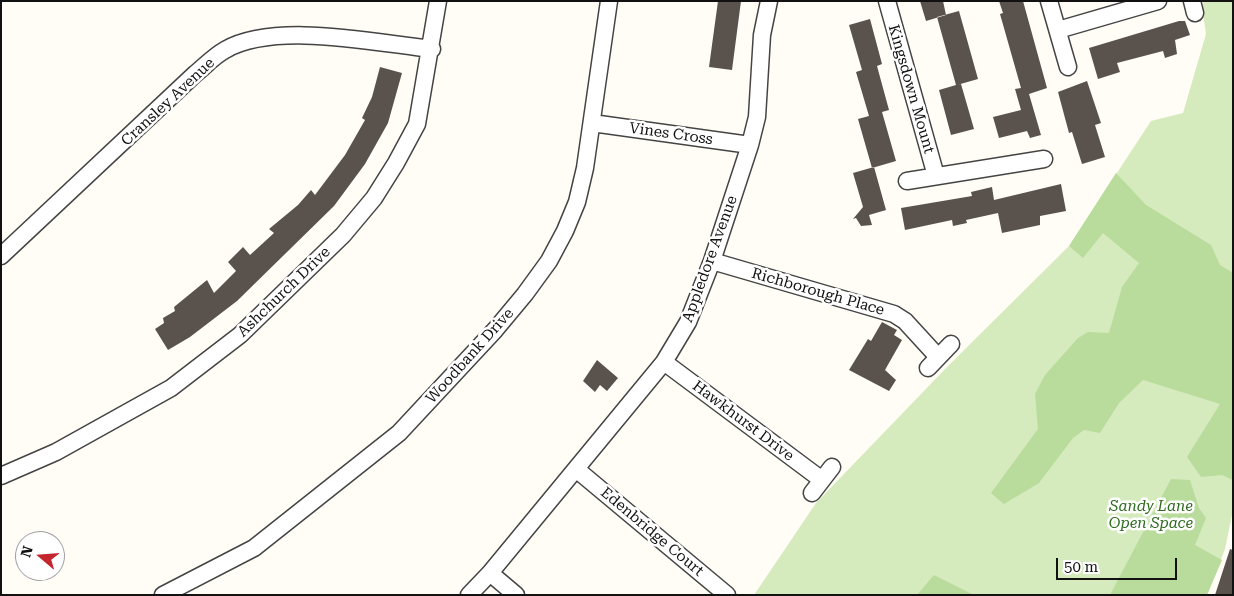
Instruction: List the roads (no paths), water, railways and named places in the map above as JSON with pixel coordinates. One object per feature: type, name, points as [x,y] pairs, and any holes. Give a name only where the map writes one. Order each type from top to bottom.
[{"type":"street","name":"Ashchurch Drive","points":[[1,476],[56,452],[171,388],[240,335],[343,235],[374,198],[417,124],[432,49],[438,1]]},
{"type":"street","name":"Woodbank Drive","points":[[162,595],[254,548],[399,433],[496,330],[549,260],[565,231],[577,202],[585,168],[609,1]]},
{"type":"street","name":"Appledore Avenue","points":[[469,595],[490,573],[664,362],[688,322],[712,261],[750,145],[757,117],[762,35],[766,9],[770,1]]},
{"type":"street","name":"Kingsdown Mount","points":[[886,1],[936,176]]},
{"type":"street","points":[[1049,1],[1068,67]]},
{"type":"street","points":[[1058,30],[1158,1]]},
{"type":"street","name":"Cransley Avenue","points":[[1,256],[195,74],[225,50],[254,38],[284,34],[432,49]]},
{"type":"street","name":"Vines Cross","points":[[592,123],[750,145]]},
{"type":"street","points":[[907,181],[1044,159]]},
{"type":"street","name":"Richborough Place","points":[[712,261],[894,314],[905,321],[933,362],[951,344]]},
{"type":"street","name":"Hawkhurst Drive","points":[[664,362],[822,480]]},
{"type":"street","name":"Edenbridge Court","points":[[576,469],[727,595]]},
{"type":"street","points":[[490,573],[516,595]]},
{"type":"park label","name":"Sandy Lane Open Space","points":[[1151,516]]}]
